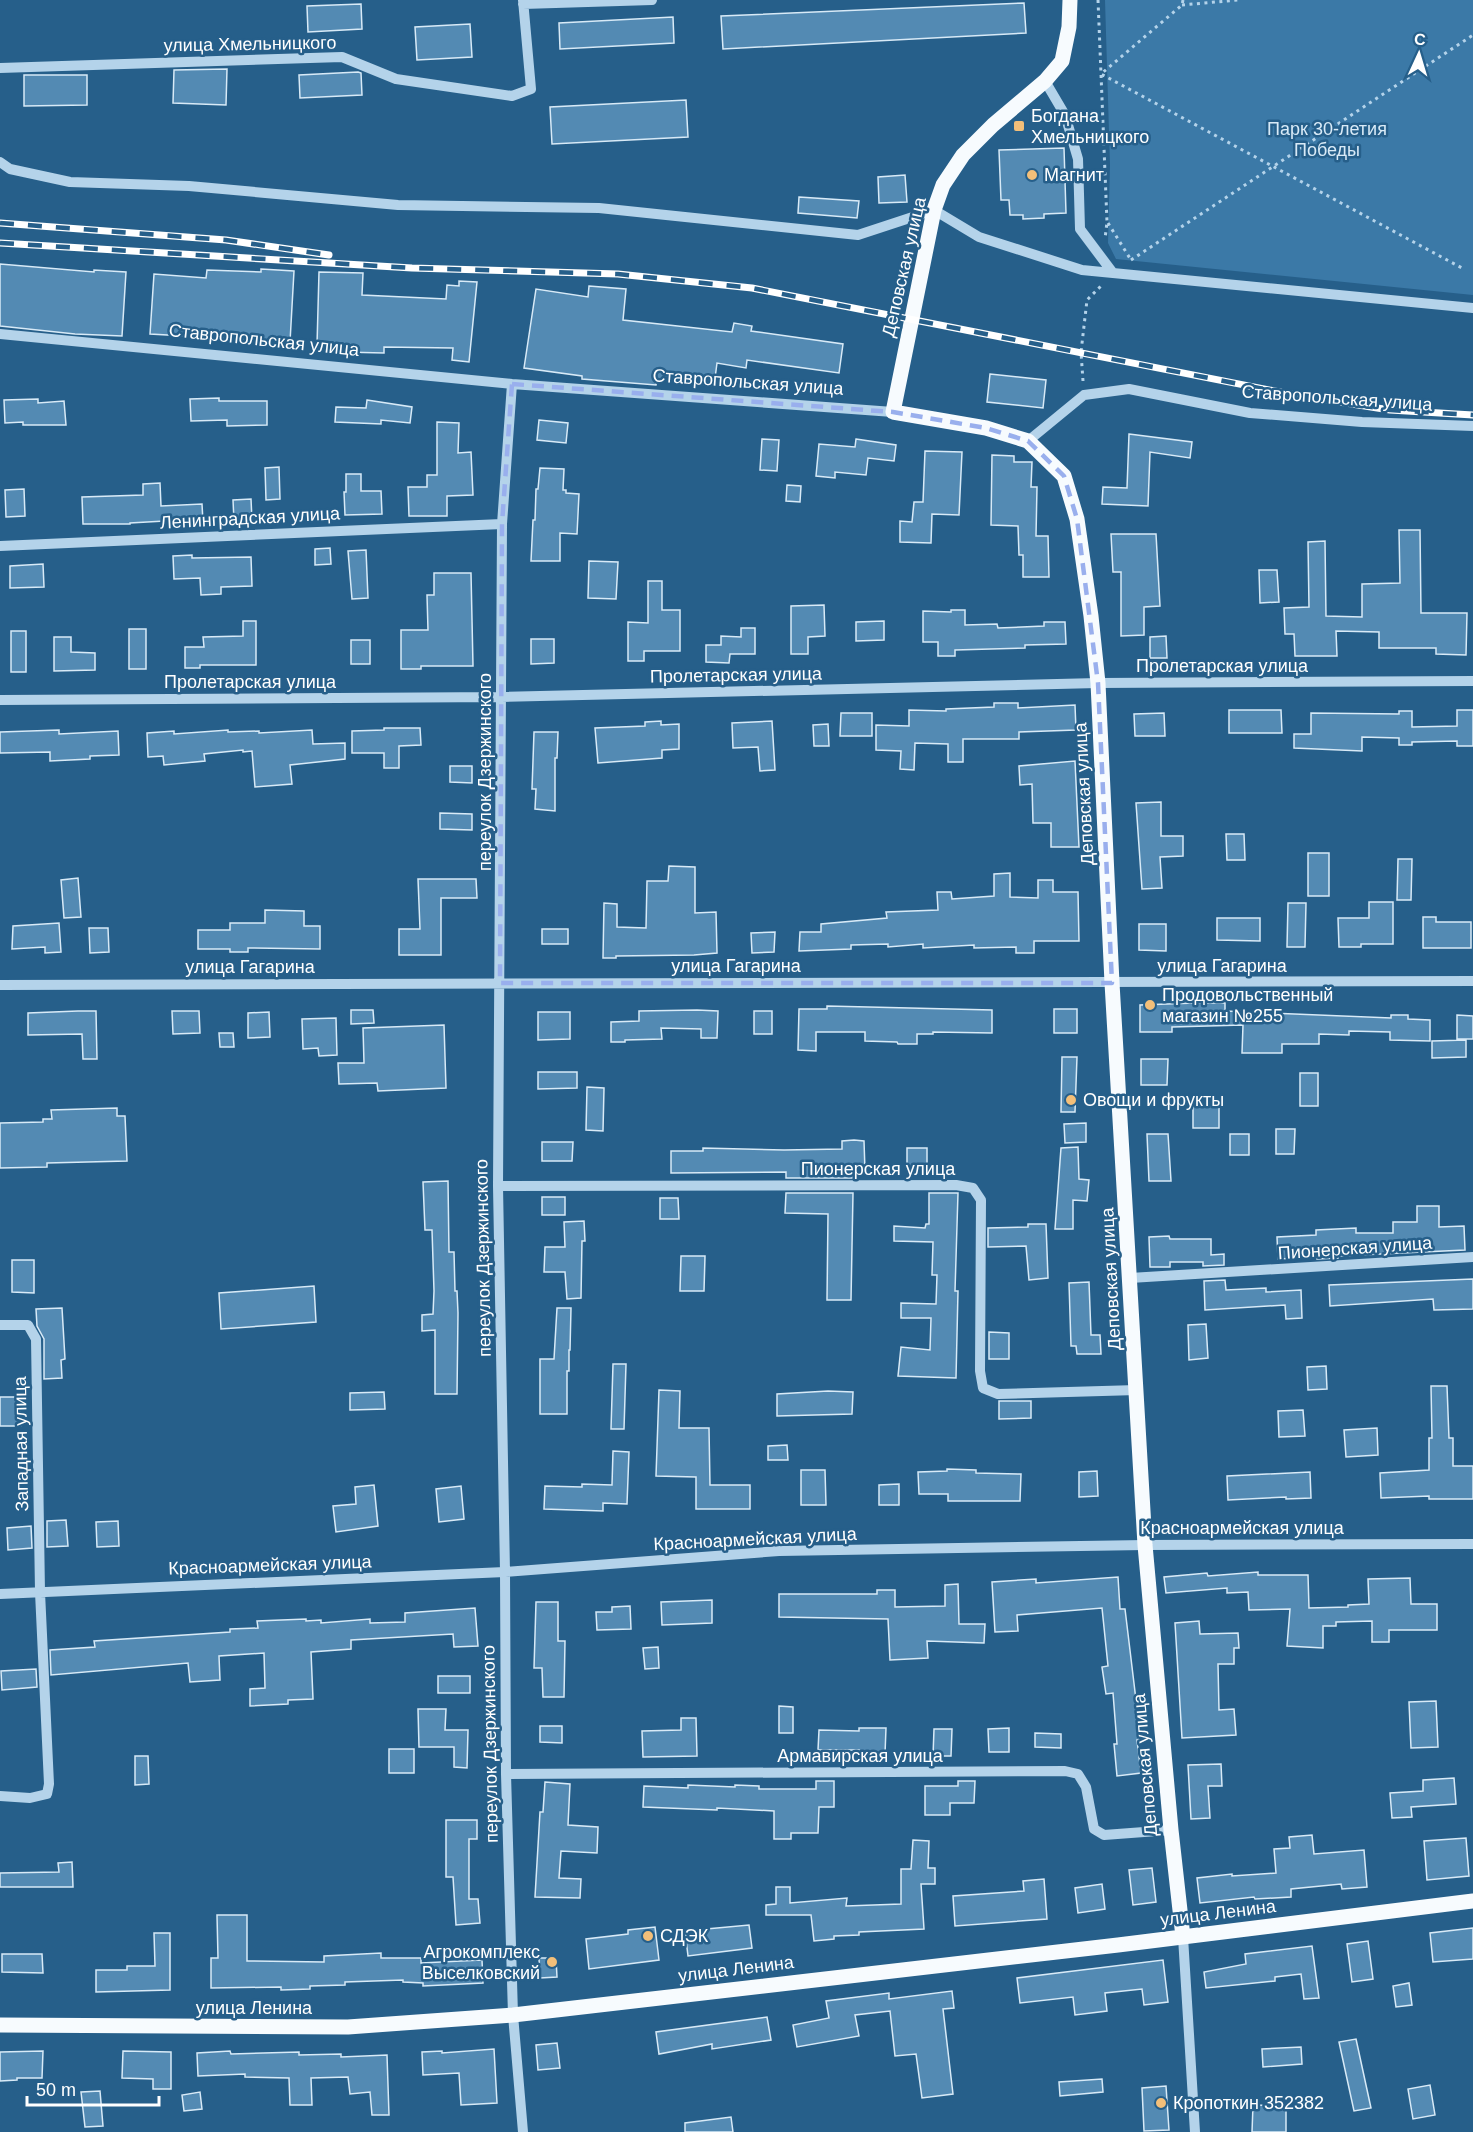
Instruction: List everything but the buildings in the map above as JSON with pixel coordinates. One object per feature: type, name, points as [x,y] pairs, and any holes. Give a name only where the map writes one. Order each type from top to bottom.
[{"type":"main road","name":"Деповская улица","points":[[893,412],[934,210],[943,185],[963,155],[993,125],[1045,81],[1062,61],[1069,27],[1070,0]]},
{"type":"main road","name":"Ставропольская улица","points":[[893,412],[986,428],[1028,441]]},
{"type":"main road","name":"Деповская улица","points":[[1028,441],[1064,476],[1077,519],[1092,616],[1098,683],[1112,983],[1145,1545],[1183,1937]]},
{"type":"main road","name":"улица Ленина","points":[[0,2025],[348,2027],[513,2015],[1473,1901]]},
{"type":"street","points":[[523,2],[652,0]]},
{"type":"street","name":"улица Хмельницкого","points":[[0,68],[342,57],[396,78],[512,96],[531,89],[523,2]]},
{"type":"street","points":[[1045,81],[1065,115],[1078,159],[1080,229],[1113,273]]},
{"type":"street","points":[[0,162],[10,169],[70,182],[189,186],[398,205],[600,208],[858,235],[934,210],[979,237],[1082,270],[1473,308]]},
{"type":"street","name":"Ставропольская улица","points":[[0,334],[512,384],[893,412]]},
{"type":"street","name":"переулок Дзержинского","points":[[512,384],[502,524],[498,1186],[506,1774],[513,2015],[523,2132]]},
{"type":"street","name":"Ставропольская улица","points":[[1083,395],[1129,389],[1250,413],[1362,422],[1473,426]]},
{"type":"street","points":[[1028,441],[1083,395]]},
{"type":"street","name":"Ленинградская улица","points":[[0,546],[502,524]]},
{"type":"street","name":"Пролетарская улица","points":[[0,700],[502,697],[1098,683],[1473,681]]},
{"type":"street","name":"улица Гагарина","points":[[0,985],[1473,981]]},
{"type":"street","name":"Пионерская улица","points":[[498,1186],[956,1185],[973,1188],[981,1200],[980,1371],[983,1388],[998,1394],[1137,1390]]},
{"type":"street","name":"Пионерская улица","points":[[1130,1278],[1473,1257]]},
{"type":"street","name":"Западная улица","points":[[0,1325],[28,1325],[36,1339],[40,1592]]},
{"type":"street","name":"Красноармейская улица","points":[[0,1594],[505,1572],[779,1551],[1145,1545],[1473,1544]]},
{"type":"street","points":[[0,1796],[30,1798],[47,1794],[50,1784],[40,1592]]},
{"type":"street","name":"Армавирская улица","points":[[506,1774],[1065,1771],[1077,1774],[1086,1787],[1094,1829],[1104,1835],[1171,1830]]},
{"type":"street","name":"Деповская улица","points":[[1183,1937],[1195,2132]]},
{"type":"path","points":[[1098,0],[1107,222],[1103,259]]},
{"type":"path","points":[[1101,74],[1183,2],[1238,0]]},
{"type":"path","points":[[1083,395],[1081,352],[1087,300],[1113,273],[1473,35]]},
{"type":"path","points":[[1101,74],[1462,268]]},
{"type":"path","points":[[1107,222],[1131,260]]},
{"type":"highlighted area","points":[[512,384],[893,412],[986,428],[1028,441],[1064,476],[1077,519],[1098,683],[1112,983],[500,983],[502,524]]},
{"type":"green space","name":"Парк 30-летия Победы","points":[[1105,0],[1473,0],[1473,295],[1116,259],[1108,243],[1110,165]]},
{"type":"railway","points":[[0,223],[226,240],[329,255]]},
{"type":"railway","points":[[0,243],[412,268],[618,274],[752,288],[1295,395],[1390,410],[1473,415]]},
{"type":"place","name":"Богдана Хмельницкого","points":[[1019,126]]},
{"type":"place","name":"Магнит","points":[[1032,175]]},
{"type":"place","name":"Продовольственный магазин №255","points":[[1150,1005]]},
{"type":"place","name":"Овощи и фрукты","points":[[1071,1100]]},
{"type":"place","name":"СДЭК","points":[[648,1936]]},
{"type":"place","name":"Агрокомплекс Выселковский","points":[[552,1962]]},
{"type":"place","name":"Кропоткин 352382","points":[[1161,2103]]}]
